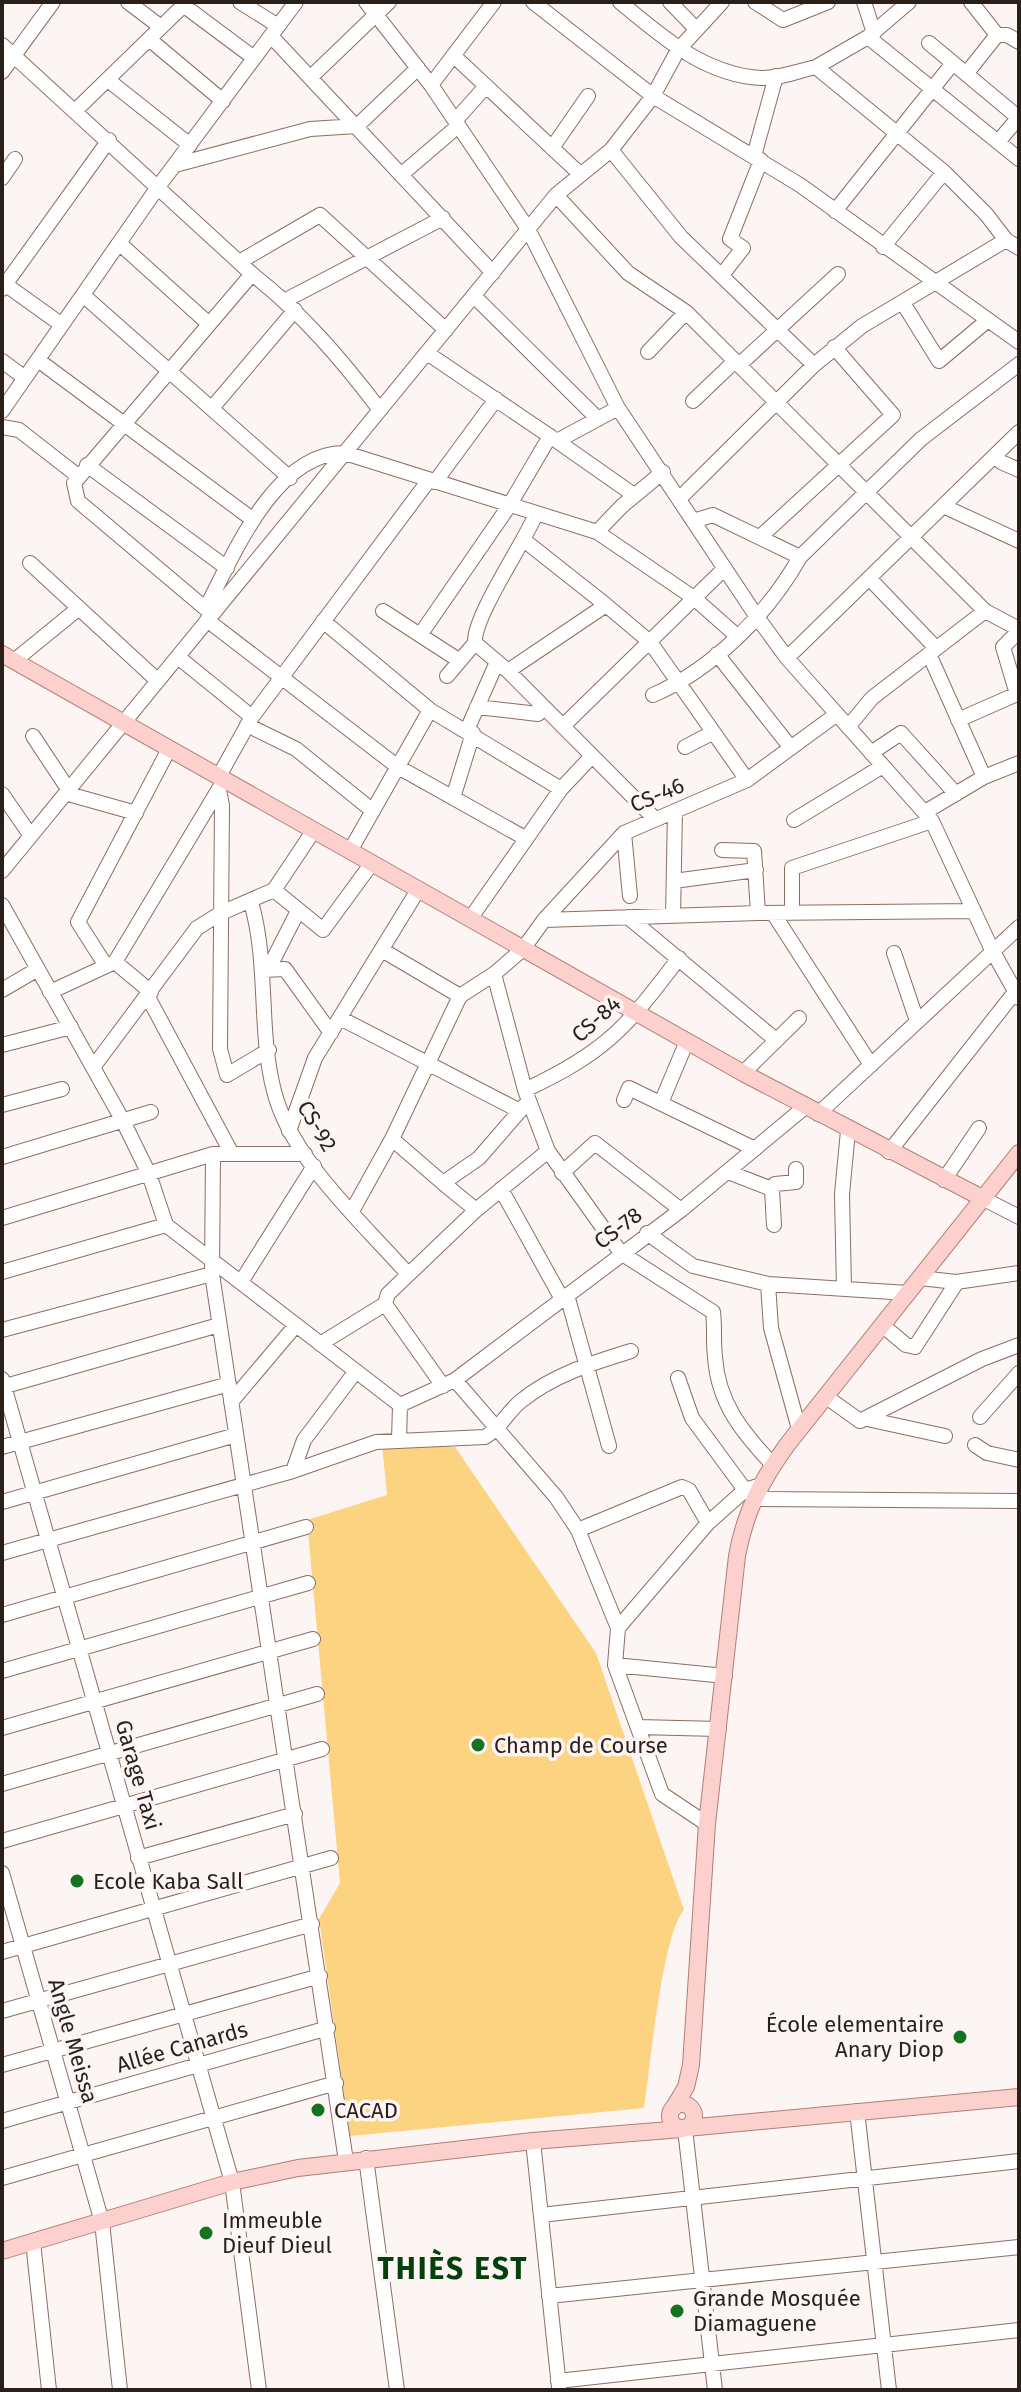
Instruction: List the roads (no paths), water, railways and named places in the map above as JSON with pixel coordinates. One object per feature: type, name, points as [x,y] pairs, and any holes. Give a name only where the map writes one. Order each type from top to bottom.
[{"type":"main road","points":[[8,658],[743,1073],[848,1131],[984,1199]]},
{"type":"main road","points":[[688,2122],[707,1824],[737,1556],[752,1492],[1019,1153]]},
{"type":"main road","points":[[672,2110],[686,2087],[691,2065]]},
{"type":"main road","points":[[2,2251],[232,2182],[346,2161],[638,2131],[688,2122],[734,2126],[857,2111],[1019,2097]]},
{"type":"main road","points":[[638,2131],[681,2104],[688,2122]]},
{"type":"street","points":[[2,72],[53,2]]},
{"type":"street","points":[[128,2],[161,27]]},
{"type":"street","points":[[240,2],[274,31],[311,77],[493,273]]},
{"type":"street","points":[[2,411],[158,187],[296,2]]},
{"type":"street","points":[[366,2],[431,85],[528,229],[618,408],[757,617],[787,658],[929,816],[992,950],[1017,995],[889,1152]]},
{"type":"street","points":[[311,77],[389,2]]},
{"type":"street","points":[[431,85],[494,2]]},
{"type":"street","points":[[534,2],[653,96],[758,158],[1019,342]]},
{"type":"street","points":[[620,2],[678,50],[746,75],[776,76],[816,67],[871,35],[909,2]]},
{"type":"street","points":[[670,2],[696,29]]},
{"type":"street","points":[[2,871],[178,657],[209,614],[556,195],[611,150],[653,96],[678,50],[722,2]]},
{"type":"street","points":[[755,2],[783,20],[828,2]]},
{"type":"street","points":[[864,2],[871,35],[931,90],[1019,159]]},
{"type":"street","points":[[971,2],[997,35]]},
{"type":"street","points":[[76,110],[185,4],[254,58]]},
{"type":"street","points":[[997,35],[1007,35],[1019,42]]},
{"type":"street","points":[[966,74],[997,35]]},
{"type":"street","points":[[149,39],[223,101]]},
{"type":"street","points":[[929,43],[1019,118],[998,142]]},
{"type":"street","points":[[2,45],[252,274],[290,305],[380,410]]},
{"type":"street","points":[[454,56],[580,174]]},
{"type":"street","points":[[835,211],[953,63]]},
{"type":"street","points":[[679,499],[834,347],[935,283],[1012,244],[944,172],[816,67]]},
{"type":"street","points":[[175,165],[310,129],[357,126],[418,68]]},
{"type":"street","points":[[722,275],[743,248],[730,239],[758,158],[776,76]]},
{"type":"street","points":[[108,80],[190,145]]},
{"type":"street","points":[[402,174],[457,123],[486,86]]},
{"type":"street","points":[[552,148],[588,96]]},
{"type":"street","points":[[62,325],[3,285],[109,140]]},
{"type":"street","points":[[611,150],[672,227],[814,365]]},
{"type":"street","points":[[2,178],[15,159]]},
{"type":"street","points":[[883,247],[944,172]]},
{"type":"street","points":[[556,195],[628,273],[686,312],[985,611],[1018,627],[1003,647],[1017,694],[958,720]]},
{"type":"street","points":[[239,262],[317,214],[446,330]]},
{"type":"street","points":[[212,408],[290,305],[365,259],[443,218]]},
{"type":"street","points":[[119,243],[209,324]]},
{"type":"street","points":[[252,274],[83,470],[73,490],[78,501],[281,678],[398,767],[525,838]]},
{"type":"street","points":[[693,401],[838,274]]},
{"type":"street","points":[[83,295],[290,478]]},
{"type":"street","points":[[474,296],[598,419]]},
{"type":"street","points":[[903,303],[939,361],[988,320]]},
{"type":"street","points":[[648,352],[686,312]]},
{"type":"street","points":[[760,537],[893,415],[834,347]]},
{"type":"street","points":[[427,353],[634,495]]},
{"type":"street","points":[[38,360],[252,519]]},
{"type":"street","points":[[2,361],[25,378]]},
{"type":"street","points":[[653,695],[681,683],[737,636],[757,617],[800,557],[866,491],[941,422],[1019,364]]},
{"type":"street","points":[[50,992],[111,964],[221,781],[250,721],[323,621],[496,399]]},
{"type":"street","points":[[420,635],[554,439],[618,408]]},
{"type":"street","points":[[2,427],[19,430],[83,470],[227,568]]},
{"type":"street","points":[[787,658],[1019,432]]},
{"type":"street","points":[[209,614],[227,568],[252,519],[313,458],[324,453],[345,453],[597,532],[694,598],[737,636]]},
{"type":"street","points":[[995,455],[1001,462],[1019,470]]},
{"type":"street","points":[[597,532],[634,495],[663,472]]},
{"type":"street","points":[[943,506],[1019,541]]},
{"type":"street","points":[[447,676],[475,643],[476,626],[525,541],[536,514]]},
{"type":"street","points":[[693,521],[713,515],[800,557]]},
{"type":"street","points":[[525,541],[650,642],[747,780]]},
{"type":"street","points":[[30,563],[158,681]]},
{"type":"street","points":[[563,726],[725,568]]},
{"type":"street","points":[[869,578],[932,651],[984,777]]},
{"type":"street","points":[[453,798],[477,707],[503,666],[606,605]]},
{"type":"street","points":[[8,658],[79,608]]},
{"type":"street","points":[[383,611],[460,661]]},
{"type":"street","points":[[848,727],[872,698],[985,611]]},
{"type":"street","points":[[323,621],[430,710],[470,731],[561,789]]},
{"type":"street","points":[[475,643],[503,666],[655,819]]},
{"type":"street","points":[[717,654],[791,748]]},
{"type":"street","points":[[178,657],[250,721],[296,749],[373,811]]},
{"type":"street","points":[[477,707],[538,714],[544,707]]},
{"type":"street","points":[[350,851],[430,710]]},
{"type":"street","name":"CS-46","points":[[460,996],[494,974],[523,949],[544,920],[624,833],[747,780],[837,714]]},
{"type":"street","points":[[685,747],[712,733]]},
{"type":"street","points":[[871,753],[901,733],[956,794]]},
{"type":"street","points":[[33,736],[68,791],[136,813]]},
{"type":"street","points":[[169,749],[78,922],[111,964],[150,994],[232,1154]]},
{"type":"street","points":[[470,919],[561,789],[592,756]]},
{"type":"street","points":[[794,820],[883,766]]},
{"type":"street","points":[[792,913],[792,868],[929,816],[984,777],[1017,770]]},
{"type":"street","points":[[221,781],[220,1049],[227,1075],[269,1050]]},
{"type":"street","points":[[2,794],[31,836]]},
{"type":"street","points":[[673,916],[675,811]]},
{"type":"street","points":[[94,1066],[197,928],[221,913],[274,890],[314,830]]},
{"type":"street","points":[[624,833],[630,896]]},
{"type":"street","points":[[722,850],[750,848],[765,913],[871,1065]]},
{"type":"street","points":[[274,890],[323,930],[372,863]]},
{"type":"street","points":[[674,881],[756,870]]},
{"type":"street","points":[[289,1131],[307,1075],[418,890]]},
{"type":"street","name":"CS-92","points":[[251,902],[267,969],[273,1091],[289,1131],[309,1160],[407,1273]]},
{"type":"street","points":[[2,905],[123,1121],[149,1174],[166,1225],[211,1266],[241,1282],[400,1405],[399,1440]]},
{"type":"street","points":[[298,911],[267,969],[285,969],[331,1033]]},
{"type":"street","points":[[544,920],[974,911]]},
{"type":"street","points":[[628,917],[776,1040]]},
{"type":"street","name":"CS-78","points":[[400,1405],[449,1383],[681,1210],[755,1149],[871,1065],[1019,927]]},
{"type":"street","points":[[352,1211],[392,1139],[460,996],[382,950]]},
{"type":"street","points":[[894,953],[917,1021]]},
{"type":"street","name":"CS-84","points":[[524,1101],[613,1039],[679,958]]},
{"type":"street","points":[[2,990],[38,969]]},
{"type":"street","points":[[494,974],[524,1101],[548,1151],[621,1253],[713,1312],[714,1356],[722,1396],[744,1434],[773,1465]]},
{"type":"street","points":[[340,1018],[427,1065],[524,1101]]},
{"type":"street","points":[[743,1073],[799,1018]]},
{"type":"street","points":[[2,1045],[71,1027]]},
{"type":"street","points":[[661,1103],[687,1041]]},
{"type":"street","points":[[624,1100],[629,1088],[755,1149]]},
{"type":"street","points":[[2,1105],[62,1089]]},
{"type":"street","points":[[443,1183],[479,1158],[524,1101]]},
{"type":"street","points":[[2,1157],[151,1112]]},
{"type":"street","points":[[944,1180],[979,1128]]},
{"type":"street","points":[[844,1289],[842,1194],[848,1131]]},
{"type":"street","points":[[392,1139],[476,1210]]},
{"type":"street","points":[[562,1173],[595,1143],[681,1210]]},
{"type":"street","points":[[320,1344],[387,1299],[407,1273],[476,1210],[548,1151]]},
{"type":"street","points":[[213,1154],[211,1266],[346,2161]]},
{"type":"street","points":[[2,1218],[213,1154],[309,1160],[241,1282]]},
{"type":"street","points":[[774,1225],[772,1189],[775,1184],[796,1182],[796,1169]]},
{"type":"street","points":[[728,1172],[772,1189]]},
{"type":"street","points":[[501,1189],[565,1297],[588,1365],[609,1446]]},
{"type":"street","points":[[984,1199],[1019,1217]]},
{"type":"street","points":[[2,1272],[166,1225]]},
{"type":"street","points":[[647,1233],[693,1266],[768,1284],[908,1293]]},
{"type":"street","points":[[2,1330],[211,1266]]},
{"type":"street","points":[[920,1278],[957,1282],[1018,1276]]},
{"type":"street","points":[[882,1325],[906,1345],[915,1347],[957,1282]]},
{"type":"street","points":[[768,1284],[771,1328],[799,1429]]},
{"type":"street","points":[[387,1299],[449,1383],[556,1497],[578,1530],[618,1628],[615,1665],[662,1794],[707,1824]]},
{"type":"street","points":[[3,1384],[219,1325]]},
{"type":"street","points":[[231,1402],[296,1325]]},
{"type":"street","points":[[867,1419],[910,1394],[1019,1345]]},
{"type":"street","points":[[2,1553],[293,1471],[376,1442],[471,1440],[496,1430],[521,1402],[555,1379],[631,1351]]},
{"type":"street","points":[[293,1471],[304,1440],[356,1371]]},
{"type":"street","points":[[980,1417],[1019,1373]]},
{"type":"street","points":[[678,1378],[692,1418],[752,1492]]},
{"type":"street","name":"Garage Taxi","points":[[3,1384],[232,2182],[259,2390]]},
{"type":"street","points":[[2,1447],[229,1384]]},
{"type":"street","points":[[825,1396],[856,1420],[867,1419],[945,1436]]},
{"type":"street","points":[[2,1502],[236,1435]]},
{"type":"street","points":[[975,1445],[987,1453],[1019,1460]]},
{"type":"street","points":[[578,1530],[682,1487],[689,1490],[708,1523]]},
{"type":"street","points":[[618,1628],[708,1523],[752,1492],[1019,1501]]},
{"type":"street","points":[[2,1615],[306,1527]]},
{"type":"street","points":[[2,1671],[308,1583]]},
{"type":"street","points":[[2,1728],[313,1639]]},
{"type":"street","points":[[615,1665],[725,1676]]},
{"type":"street","points":[[2,1784],[317,1694]]},
{"type":"street","points":[[638,1727],[719,1729]]},
{"type":"street","points":[[2,1841],[322,1749]]},
{"type":"street","points":[[138,1858],[295,1814]]},
{"type":"street","points":[[2,1952],[331,1858]]},
{"type":"street","name":"Angle Meissa","points":[[2,1873],[5,1894],[23,1946],[102,2222],[120,2390]]},
{"type":"street","points":[[2,2011],[312,1924]]},
{"type":"street","points":[[2,2065],[320,1976]]},
{"type":"street","name":"Allée Canards","points":[[2,2121],[328,2028]]},
{"type":"street","points":[[2,2178],[336,2083]]},
{"type":"street","points":[[857,2111],[889,2390]]},
{"type":"street","points":[[688,2122],[693,2198],[715,2390]]},
{"type":"street","points":[[533,2141],[558,2386],[712,2364],[1019,2330]]},
{"type":"street","points":[[366,2158],[397,2390]]},
{"type":"street","points":[[541,2215],[1019,2161]]},
{"type":"street","points":[[33,2242],[49,2390]]},
{"type":"street","points":[[549,2296],[1019,2247]]},
{"type":"place","name":"Champ de Course","points":[[478,1745]]},
{"type":"place","name":"Ecole Kaba Sall","points":[[77,1881]]},
{"type":"place","name":"École elementaire Anary Diop","points":[[960,2037]]},
{"type":"place","name":"CACAD","points":[[318,2110]]},
{"type":"place","name":"Immeuble Dieuf Dieul","points":[[206,2233]]},
{"type":"place","name":"Grande Mosquée Diamaguene","points":[[677,2311]]},
{"type":"district","name":"THIÈS EST","points":[[453,2269]]}]
